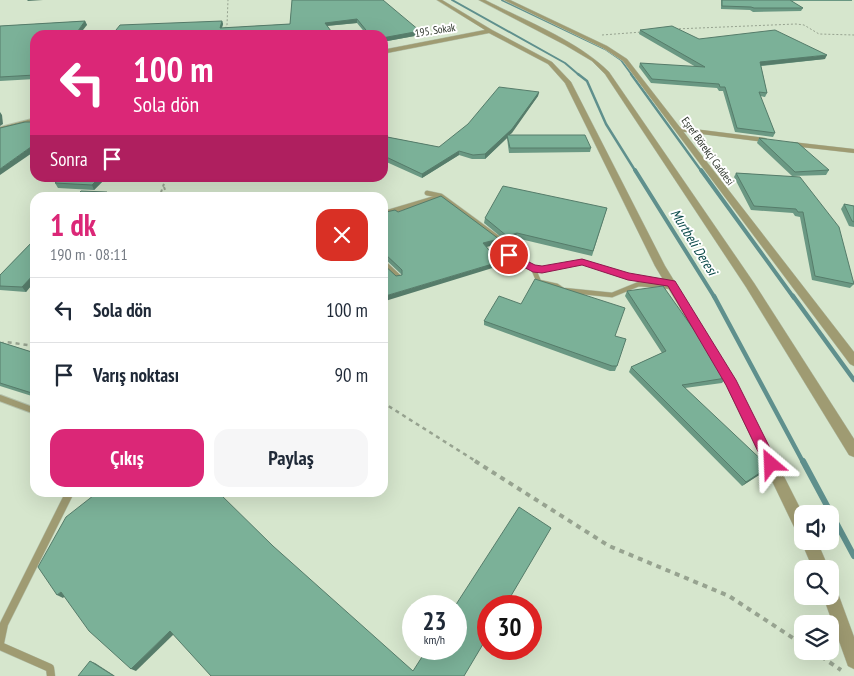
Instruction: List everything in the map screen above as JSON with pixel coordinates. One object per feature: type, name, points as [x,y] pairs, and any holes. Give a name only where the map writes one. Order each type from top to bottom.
[{"type":"street","points":[[439,0],[490,31],[550,62],[568,82],[660,266],[731,383],[794,512]]},
{"type":"street","points":[[481,0],[567,44],[594,60],[607,73],[750,285],[854,451]]},
{"type":"street","name":"Eşref Börekçi Caddesi","points":[[506,0],[606,47],[625,60],[712,177],[854,361]]},
{"type":"street","name":"195. Sokak","points":[[388,51],[490,31]]},
{"type":"street","points":[[0,129],[30,121]]},
{"type":"street","points":[[833,605],[849,666]]},
{"type":"lane","points":[[678,130],[775,142]]},
{"type":"lane","points":[[785,143],[854,151]]},
{"type":"lane","points":[[427,192],[441,196],[501,240],[509,255],[533,268],[542,270],[582,262],[628,277],[673,285]]},
{"type":"lane","points":[[388,212],[441,196]]},
{"type":"lane","points":[[388,267],[399,277]]},
{"type":"lane","points":[[533,268],[539,282],[557,286],[563,290],[612,295],[639,284],[673,285]]},
{"type":"lane","points":[[0,398],[30,409]]},
{"type":"lane","points":[[51,676],[50,668],[0,645],[4,624],[68,497]]},
{"type":"path","points":[[223,30],[226,25],[228,0]]},
{"type":"path","points":[[672,30],[796,24],[804,25],[819,34],[854,35]]},
{"type":"path","points":[[583,36],[648,31]]},
{"type":"path","points":[[162,192],[165,182]]},
{"type":"path","points":[[164,187],[166,192]]},
{"type":"path","points":[[0,344],[6,342],[30,345]]},
{"type":"path","points":[[388,406],[609,546],[729,596],[794,639]]},
{"type":"path","points":[[835,660],[849,666]]},
{"type":"building","points":[[292,0],[383,0],[420,31],[388,37],[388,30],[366,30],[357,19],[325,23],[330,30],[116,30],[120,25],[222,21],[220,28],[290,24]]},
{"type":"building","points":[[722,0],[790,0],[803,8],[722,6]]},
{"type":"building","points":[[85,21],[79,30],[30,30],[30,75],[0,77],[0,26]]},
{"type":"building","points":[[672,26],[699,39],[775,30],[827,55],[760,62],[767,93],[759,92],[775,133],[737,128],[725,87],[720,87],[719,84],[652,79],[640,63],[705,67],[640,30]]},
{"type":"building","points":[[499,87],[539,92],[512,129],[485,154],[473,155],[459,151],[422,174],[388,158],[388,137],[439,147],[468,124]]},
{"type":"building","points":[[30,122],[30,148],[0,169],[0,128]]},
{"type":"building","points":[[507,135],[585,135],[591,148],[510,148]]},
{"type":"building","points":[[759,138],[798,143],[829,170],[795,172]]},
{"type":"building","points":[[736,173],[800,177],[839,227],[854,284],[815,276],[803,212],[798,212],[796,209],[754,206]]},
{"type":"building","points":[[56,182],[95,182],[92,185],[55,183]]},
{"type":"building","points":[[503,186],[607,208],[593,251],[517,233],[507,236],[485,218]]},
{"type":"building","points":[[441,196],[499,239],[483,243],[499,262],[388,295],[388,269],[396,276],[402,275],[402,270],[388,257],[388,212],[395,210],[398,212]]},
{"type":"building","points":[[844,204],[854,206],[854,222],[852,221]]},
{"type":"building","points":[[30,244],[30,278],[22,287],[0,286],[0,275]]},
{"type":"building","points":[[535,279],[625,308],[615,336],[626,339],[617,366],[612,366],[484,321],[499,296],[521,304]]},
{"type":"building","points":[[663,286],[726,378],[682,385],[769,467],[746,482],[631,367],[666,351],[627,291]]},
{"type":"building","points":[[0,342],[30,351],[30,392],[0,383]]},
{"type":"building","points":[[92,497],[223,497],[273,546],[413,671],[420,660],[467,660],[467,595],[462,595],[519,507],[551,528],[511,595],[477,595],[477,654],[464,676],[211,676],[170,631],[131,669],[89,631],[61,592],[57,595],[38,567],[66,517]]},
{"type":"building","points":[[90,661],[114,676],[78,676]]},
{"type":"waterway","name":"Murtbeli Deresi","points":[[452,0],[565,63],[579,75]]},
{"type":"waterway","points":[[502,0],[605,49],[621,60],[632,75]]},
{"type":"waterway","name":"Murtbeli Deresi","points":[[578,74],[587,81],[606,124],[636,172]]},
{"type":"waterway","points":[[631,74],[702,172]]},
{"type":"waterway","name":"Murtbeli Deresi","points":[[635,170],[715,298]]},
{"type":"waterway","points":[[701,170],[794,298]]},
{"type":"waterway","name":"Murtbeli Deresi","points":[[714,296],[803,462]]},
{"type":"waterway","points":[[793,296],[854,380]]},
{"type":"waterway","name":"Murtbeli Deresi","points":[[803,461],[854,556]]},
{"type":"route","points":[[509,255],[533,268],[542,270],[582,262],[628,277],[671,283],[731,383],[771,464]]}]
